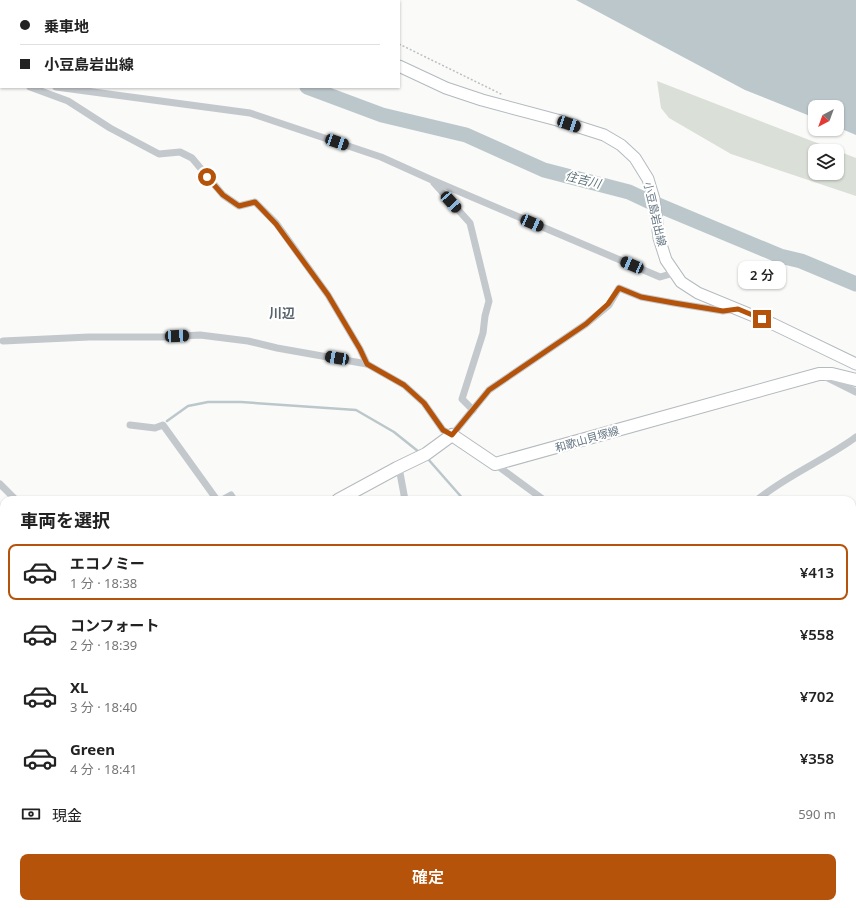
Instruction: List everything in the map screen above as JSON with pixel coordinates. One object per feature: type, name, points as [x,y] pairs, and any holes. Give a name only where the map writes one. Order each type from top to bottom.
[{"type":"main road","name":"小豆島岩出線","points":[[400,66],[446,88],[482,100],[558,120],[604,136],[621,145],[635,158],[648,179],[654,200],[659,238],[666,260],[681,282],[698,293],[773,324],[856,364]]},
{"type":"main road","name":"和歌山貝塚線","points":[[494,464],[819,374],[832,374],[856,380]]},
{"type":"main road","points":[[345,496],[426,454],[452,435],[494,464]]},
{"type":"street","points":[[33,88],[68,101],[110,128],[159,154],[180,152],[192,158],[223,195],[239,206],[255,202],[276,224],[328,295],[360,349],[367,364]]},
{"type":"street","points":[[63,88],[250,113],[381,157],[660,277],[674,273]]},
{"type":"street","points":[[432,180],[470,223],[489,301],[483,333],[462,399],[473,410]]},
{"type":"street","points":[[4,341],[89,337],[166,337],[200,335],[248,341],[277,348],[367,364],[404,385],[424,403],[443,430],[452,435],[489,390],[586,324],[608,304],[619,288],[641,297],[674,303],[723,311],[738,309]]},
{"type":"street","points":[[819,374],[856,392]]},
{"type":"street","points":[[130,425],[155,428],[164,425],[214,496]]},
{"type":"street","points":[[763,496],[788,478],[844,446],[856,437]]},
{"type":"street","points":[[494,464],[538,496]]},
{"type":"street","points":[[397,468],[400,473],[403,496]]},
{"type":"street","points":[[0,484],[12,496]]},
{"type":"path","points":[[400,44],[505,96]]},
{"type":"shaded area","points":[[576,0],[856,0],[856,135],[844,130],[844,100],[808,100],[808,115],[745,90]]},
{"type":"shaded area","points":[[657,81],[820,144],[808,144],[808,180],[731,154],[669,118],[661,108]]},
{"type":"shaded area","points":[[844,153],[856,158],[856,196],[808,180],[844,180]]},
{"type":"waterway","name":"住吉川","points":[[310,88],[382,115],[466,135],[544,170],[629,192],[780,256],[801,261],[856,284]]},
{"type":"waterway","points":[[167,421],[188,406],[208,402],[241,402],[356,410],[394,432],[419,452]]},
{"type":"waterway","points":[[428,459],[460,496]]},
{"type":"district","name":"川辺","points":[[282,313]]},
{"type":"route","points":[[207,177],[223,195],[239,206],[255,202],[276,224],[328,295],[360,349],[367,364],[404,385],[424,403],[443,430],[452,435],[489,390],[586,324],[608,304],[619,288],[641,297],[674,303],[723,311],[738,309],[762,319]]}]
